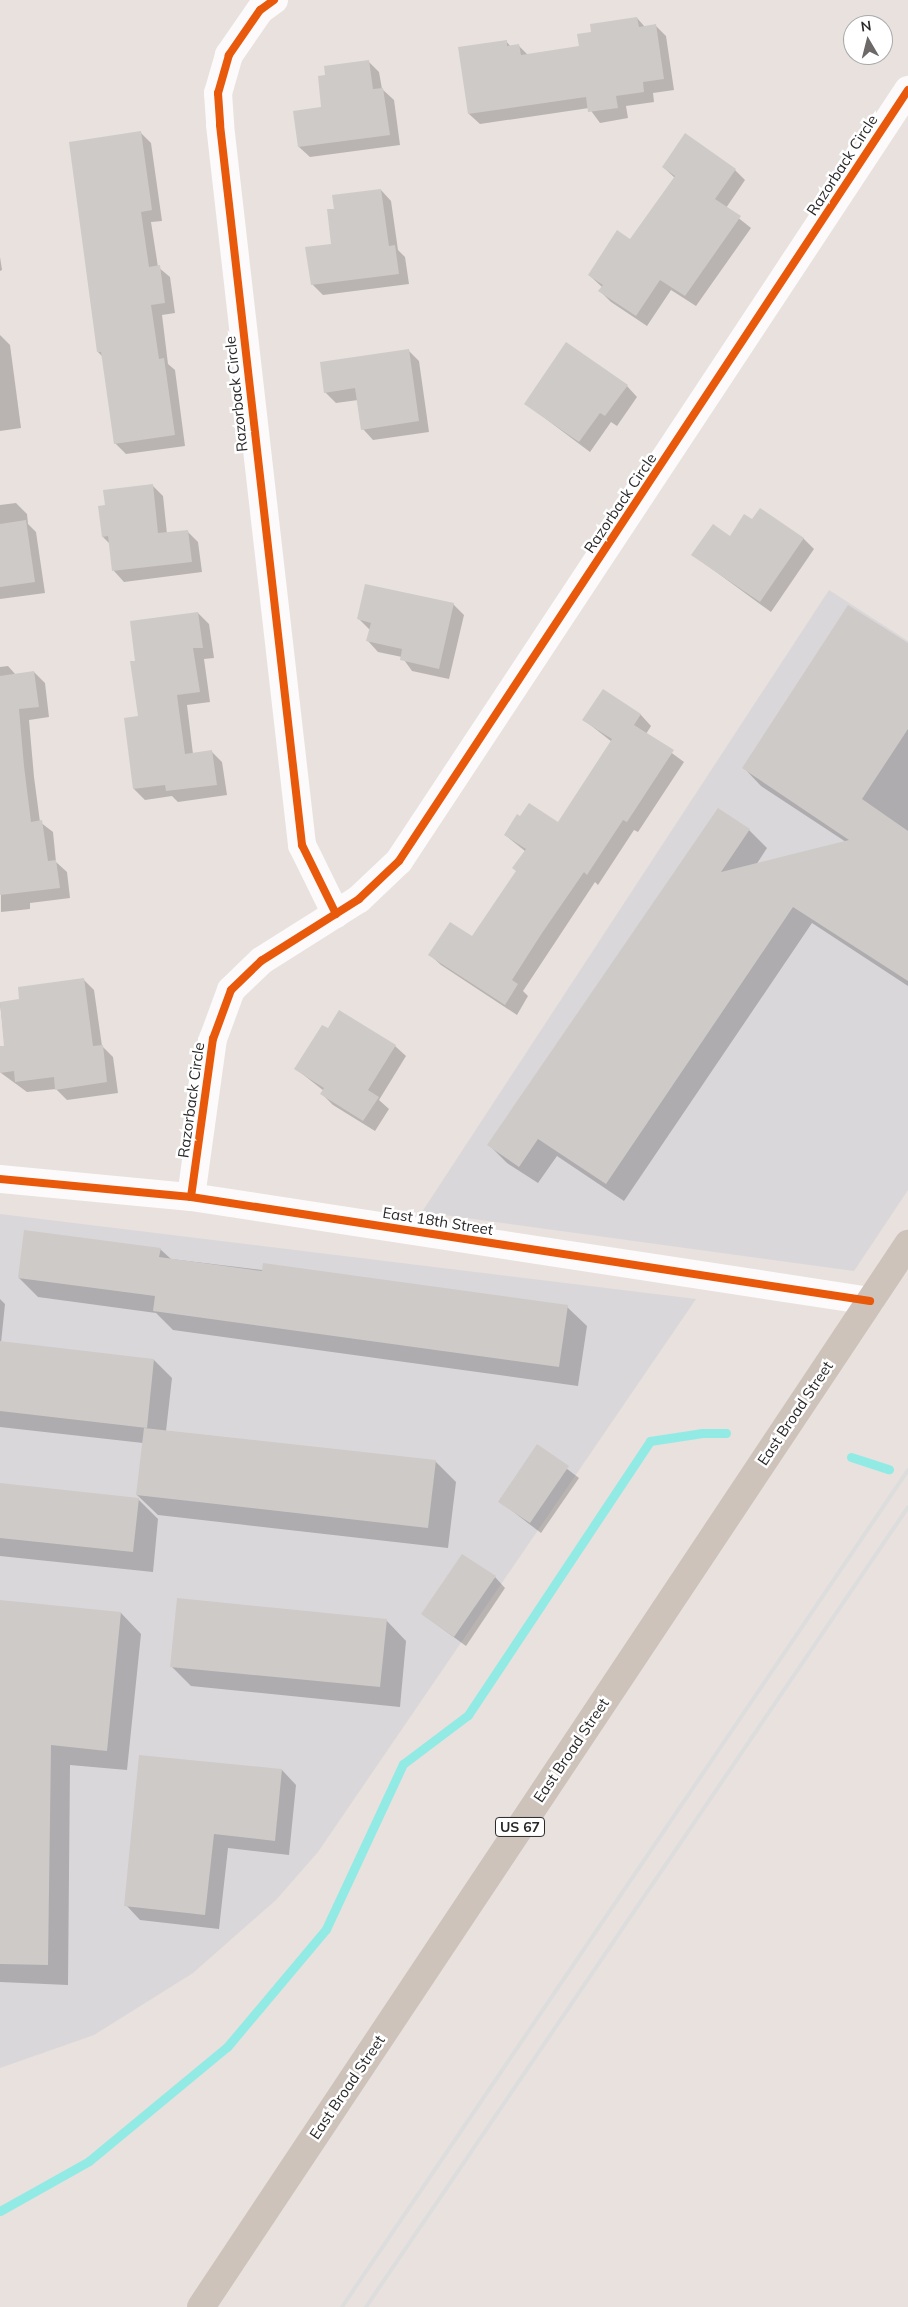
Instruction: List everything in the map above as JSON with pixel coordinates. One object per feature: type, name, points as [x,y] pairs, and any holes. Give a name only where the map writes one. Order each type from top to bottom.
[{"type":"main road","name":"East Broad Street","points":[[200,2307],[908,1244]]},
{"type":"street","name":"Razorback Circle","points":[[274,0],[260,10],[229,55],[218,93],[220,125],[302,845],[336,914]]},
{"type":"street","name":"Razorback Circle","points":[[191,1197],[212,1039],[231,990],[261,961],[359,899],[399,861],[908,90]]},
{"type":"street","name":"East 18th Street","points":[[0,1179],[191,1197],[870,1300]]},
{"type":"shaded area","points":[[829,590],[908,641],[908,1190],[854,1271],[422,1212]]},
{"type":"shaded area","points":[[0,1214],[696,1299],[318,1852],[276,1900],[193,1973],[94,2035],[0,2068]]},
{"type":"building","points":[[637,17],[639,27],[656,24],[664,79],[643,82],[644,92],[616,96],[618,108],[588,112],[586,97],[468,114],[458,47],[507,40],[507,46],[519,44],[521,55],[579,46],[577,34],[591,32],[590,24]]},
{"type":"building","points":[[369,60],[373,89],[383,88],[390,135],[298,147],[293,111],[321,107],[318,76],[325,75],[324,66]]},
{"type":"building","points":[[141,131],[152,210],[141,212],[149,267],[160,265],[165,303],[151,305],[159,359],[164,358],[175,435],[114,444],[101,352],[97,352],[69,142]]},
{"type":"building","points":[[685,133],[736,169],[715,199],[741,216],[685,296],[660,280],[636,316],[598,291],[603,285],[588,275],[617,230],[630,239],[675,176],[662,167]]},
{"type":"building","points":[[381,189],[389,246],[395,245],[399,274],[311,285],[305,247],[331,244],[327,209],[334,209],[332,195]]},
{"type":"building","points":[[566,342],[628,385],[605,416],[600,413],[579,442],[524,404]]},
{"type":"building","points":[[409,349],[419,421],[361,430],[355,388],[324,393],[320,362]]},
{"type":"building","points":[[153,484],[158,533],[188,530],[192,562],[112,571],[108,536],[102,537],[98,506],[105,505],[103,490]]},
{"type":"building","points":[[760,508],[804,538],[760,602],[691,555],[713,524],[730,536],[744,514],[752,519]]},
{"type":"building","points":[[26,520],[35,582],[0,587],[0,524]]},
{"type":"building","points":[[365,584],[454,603],[439,669],[400,660],[402,649],[366,641],[371,623],[357,619]]},
{"type":"building","points":[[848,605],[908,643],[908,729],[862,799],[908,831],[908,981],[793,907],[606,1184],[538,1139],[519,1167],[487,1145],[718,808],[750,829],[721,872],[849,840],[742,768]]},
{"type":"building","points":[[198,612],[203,648],[193,648],[200,692],[177,695],[185,754],[212,750],[217,785],[166,791],[165,785],[133,789],[124,718],[138,716],[130,661],[135,661],[130,621]]},
{"type":"building","points":[[34,671],[39,707],[19,709],[24,766],[31,822],[42,820],[48,861],[56,860],[60,888],[0,895],[0,676]]},
{"type":"building","points":[[603,689],[641,714],[634,725],[674,750],[627,822],[623,820],[587,875],[584,872],[542,933],[512,980],[518,984],[505,1005],[428,955],[450,922],[472,936],[516,871],[512,868],[526,849],[504,835],[517,814],[520,816],[529,803],[558,822],[612,739],[582,720]]},
{"type":"building","points":[[84,978],[93,1046],[103,1045],[107,1082],[55,1090],[54,1077],[15,1082],[14,1071],[0,1073],[0,1046],[4,1046],[0,1002],[19,999],[18,987]]},
{"type":"building","points":[[339,1010],[396,1045],[368,1090],[379,1097],[363,1121],[320,1094],[324,1088],[294,1069],[322,1025],[328,1028]]},
{"type":"building","points":[[24,1230],[161,1248],[159,1257],[262,1271],[263,1263],[568,1305],[559,1367],[153,1311],[155,1296],[18,1278]]},
{"type":"building","points":[[0,1341],[154,1359],[147,1428],[0,1411]]},
{"type":"building","points":[[144,1428],[436,1460],[428,1528],[136,1495]]},
{"type":"building","points":[[537,1444],[569,1466],[530,1523],[498,1502]]},
{"type":"building","points":[[0,1483],[139,1498],[133,1552],[0,1538]]},
{"type":"building","points":[[462,1554],[496,1576],[454,1637],[421,1614]]},
{"type":"building","points":[[177,1598],[387,1619],[380,1687],[170,1667]]},
{"type":"building","points":[[0,1600],[121,1612],[107,1751],[51,1745],[48,1965],[0,1964]]},
{"type":"building","points":[[139,1755],[282,1769],[275,1841],[214,1834],[205,1915],[124,1906]]},
{"type":"waterway","points":[[0,2211],[89,2161],[227,2047],[326,1929],[403,1764],[468,1715],[650,1441],[702,1433],[726,1433]]},
{"type":"waterway","points":[[851,1457],[889,1469]]},
{"type":"railway","points":[[342,2307],[908,1470]]},
{"type":"railway","points":[[366,2307],[908,1507]]},
{"type":"cycle path","points":[[274,0],[260,10],[229,55],[218,93],[220,125],[302,845],[336,914]]},
{"type":"cycle path","points":[[191,1197],[213,1039],[231,990],[261,961],[359,899],[399,861],[908,90]]},
{"type":"cycle path","points":[[0,1179],[191,1197],[870,1301]]}]
